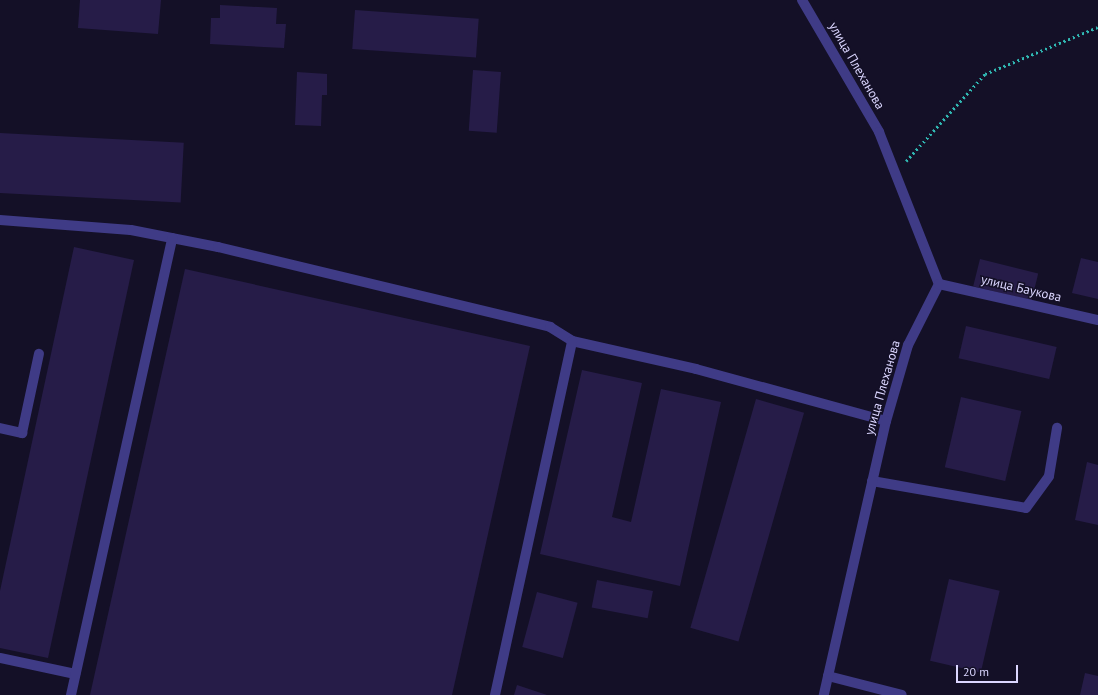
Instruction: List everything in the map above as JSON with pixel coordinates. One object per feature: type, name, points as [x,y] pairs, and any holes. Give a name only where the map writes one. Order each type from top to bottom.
[{"type":"street","name":"улица Плеханова","points":[[802,0],[879,132],[894,175],[939,284],[908,345],[886,421],[824,695]]},
{"type":"street","points":[[0,220],[131,230],[172,238],[550,327],[572,341],[696,369],[886,421]]},
{"type":"street","points":[[71,695],[172,238]]},
{"type":"street","name":"улица Баукова","points":[[939,284],[1098,320]]},
{"type":"street","points":[[495,695],[572,341]]},
{"type":"street","points":[[0,428],[22,433],[39,354]]},
{"type":"street","points":[[872,481],[1026,508],[1048,476],[1057,428]]},
{"type":"street","points":[[0,658],[75,674]]},
{"type":"street","points":[[828,676],[902,695]]},
{"type":"path","points":[[894,175],[985,74],[1098,27]]},
{"type":"building","points":[[80,0],[161,0],[158,34],[78,28]]},
{"type":"building","points":[[220,5],[277,8],[276,24],[286,24],[284,48],[210,44],[211,18],[220,18]]},
{"type":"building","points":[[355,10],[479,19],[476,58],[352,49]]},
{"type":"building","points":[[473,70],[501,72],[497,133],[469,131]]},
{"type":"building","points":[[297,72],[327,74],[327,95],[322,95],[321,126],[295,125]]},
{"type":"building","points":[[0,133],[184,143],[181,203],[0,193]]},
{"type":"building","points":[[74,247],[134,260],[48,658],[0,648],[0,591]]},
{"type":"building","points":[[1081,258],[1098,262],[1098,299],[1072,293]]},
{"type":"building","points":[[980,259],[1038,274],[1031,301],[973,286]]},
{"type":"building","points":[[185,269],[530,346],[452,695],[90,695]]},
{"type":"building","points":[[966,326],[1057,347],[1049,379],[959,358]]},
{"type":"building","points":[[582,370],[642,383],[612,517],[631,522],[661,389],[721,402],[680,586],[540,554]]},
{"type":"building","points":[[961,397],[1021,411],[1005,481],[945,467]]},
{"type":"building","points":[[756,399],[804,413],[738,642],[690,628]]},
{"type":"building","points":[[1087,462],[1098,465],[1098,525],[1075,520]]},
{"type":"building","points":[[949,579],[1000,591],[981,673],[930,661]]},
{"type":"building","points":[[597,580],[653,591],[648,618],[592,607]]},
{"type":"building","points":[[537,592],[578,603],[563,658],[522,647]]},
{"type":"building","points":[[1085,673],[1098,676],[1098,695],[1080,695]]},
{"type":"building","points":[[517,685],[547,695],[514,695]]}]
